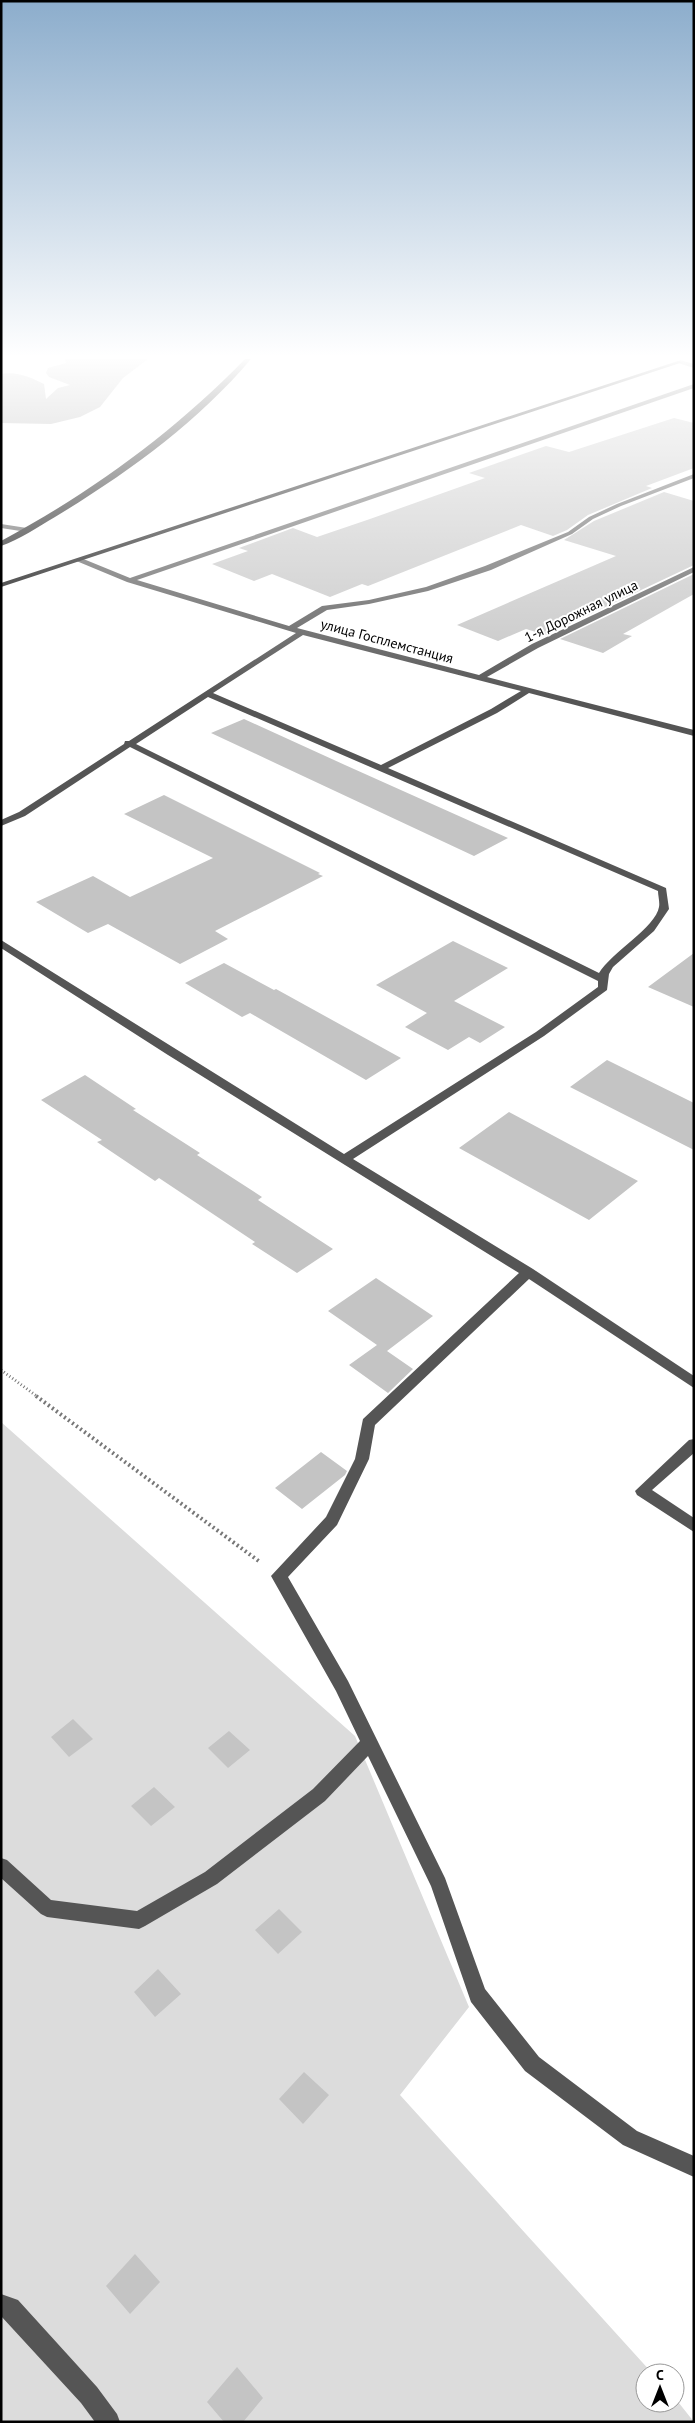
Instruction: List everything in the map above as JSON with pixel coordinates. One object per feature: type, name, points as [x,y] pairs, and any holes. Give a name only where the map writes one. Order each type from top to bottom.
[{"type":"main road","points":[[1,544],[83,496],[118,472]]},
{"type":"main road","points":[[1,584],[345,472]]},
{"type":"street","points":[[130,580],[444,472]]},
{"type":"street","points":[[291,628],[325,608],[369,602],[428,589],[488,568],[570,533],[592,518],[619,505],[694,476]]},
{"type":"street","points":[[1,526],[27,530]]},
{"type":"street","name":"улица Госплемстанция","points":[[78,560],[130,580],[302,632],[694,733]]},
{"type":"street","name":"1-я Дорожная улица","points":[[480,678],[535,646],[694,569]]},
{"type":"street","points":[[1,823],[22,814],[128,743],[302,632]]},
{"type":"street","points":[[380,768],[494,711],[528,690]]},
{"type":"street","points":[[206,694],[662,890],[664,909],[650,929],[609,964],[603,988],[540,1034],[344,1159]]},
{"type":"street","points":[[128,743],[604,979]]},
{"type":"street","points":[[1,943],[344,1159],[528,1272],[694,1383]]},
{"type":"street","points":[[528,1272],[368,1423],[362,1459],[332,1521],[279,1576],[342,1686],[439,1884],[478,1995],[532,2064],[630,2138],[694,2168]]},
{"type":"street","points":[[694,1444],[642,1491],[694,1526]]},
{"type":"street","points":[[1,1866],[47,1908],[139,1920],[218,1872],[319,1795],[370,1742]]},
{"type":"street","points":[[1,2305],[10,2308],[89,2395],[109,2422]]},
{"type":"path","points":[[1,1370],[279,1576]]},
{"type":"shaded area","points":[[1,1422],[355,1736],[469,2007],[400,2095],[643,2363],[635,2363],[635,2413],[685,2413],[685,2411],[694,2422],[1,2422]]},
{"type":"building","points":[[683,472],[646,486],[652,488],[588,515],[567,530],[553,536],[521,525],[368,586],[362,584],[330,597],[272,574],[254,581],[212,564],[248,551],[239,548],[293,528],[317,537],[485,478],[469,473]]},
{"type":"building","points":[[664,492],[694,501],[694,565],[546,635],[526,629],[498,641],[457,625],[616,556],[564,540],[594,521]]},
{"type":"building","points":[[694,574],[694,594],[623,634],[632,636],[603,653],[560,639]]},
{"type":"building","points":[[244,719],[508,838],[474,856],[211,733]]},
{"type":"building","points":[[164,795],[323,876],[215,931],[228,939],[180,964],[108,924],[88,933],[36,902],[93,876],[130,897],[213,858],[124,814]]},
{"type":"building","points":[[453,941],[508,968],[454,1001],[505,1027],[480,1043],[469,1037],[448,1050],[405,1027],[427,1013],[376,985]]},
{"type":"building","points":[[694,953],[694,1007],[648,987]]},
{"type":"building","points":[[224,963],[274,990],[276,989],[401,1058],[366,1080],[250,1013],[242,1017],[185,983]]},
{"type":"building","points":[[607,1060],[694,1103],[694,1150],[570,1087]]},
{"type":"building","points":[[85,1075],[136,1109],[133,1110],[200,1153],[197,1155],[262,1197],[258,1200],[333,1249],[297,1273],[252,1244],[255,1242],[159,1178],[155,1181],[97,1142],[102,1140],[41,1100]]},
{"type":"building","points":[[509,1112],[638,1181],[589,1220],[459,1148]]},
{"type":"building","points":[[376,1278],[433,1316],[387,1351],[413,1369],[388,1393],[349,1365],[377,1345],[328,1311]]},
{"type":"building","points":[[321,1452],[347,1471],[345,1475],[302,1509],[275,1488]]},
{"type":"building","points":[[73,1719],[93,1739],[69,1757],[51,1737]]},
{"type":"building","points":[[229,1731],[250,1750],[228,1768],[208,1748]]},
{"type":"building","points":[[154,1787],[175,1807],[151,1826],[131,1806]]},
{"type":"building","points":[[279,1909],[302,1932],[278,1954],[255,1930]]},
{"type":"building","points":[[158,1969],[181,1994],[155,2017],[134,1992]]},
{"type":"building","points":[[304,2072],[329,2095],[303,2124],[279,2099]]},
{"type":"building","points":[[135,2254],[160,2282],[130,2314],[106,2286]]},
{"type":"building","points":[[237,2367],[263,2398],[243,2422],[224,2422],[207,2402]]}]
